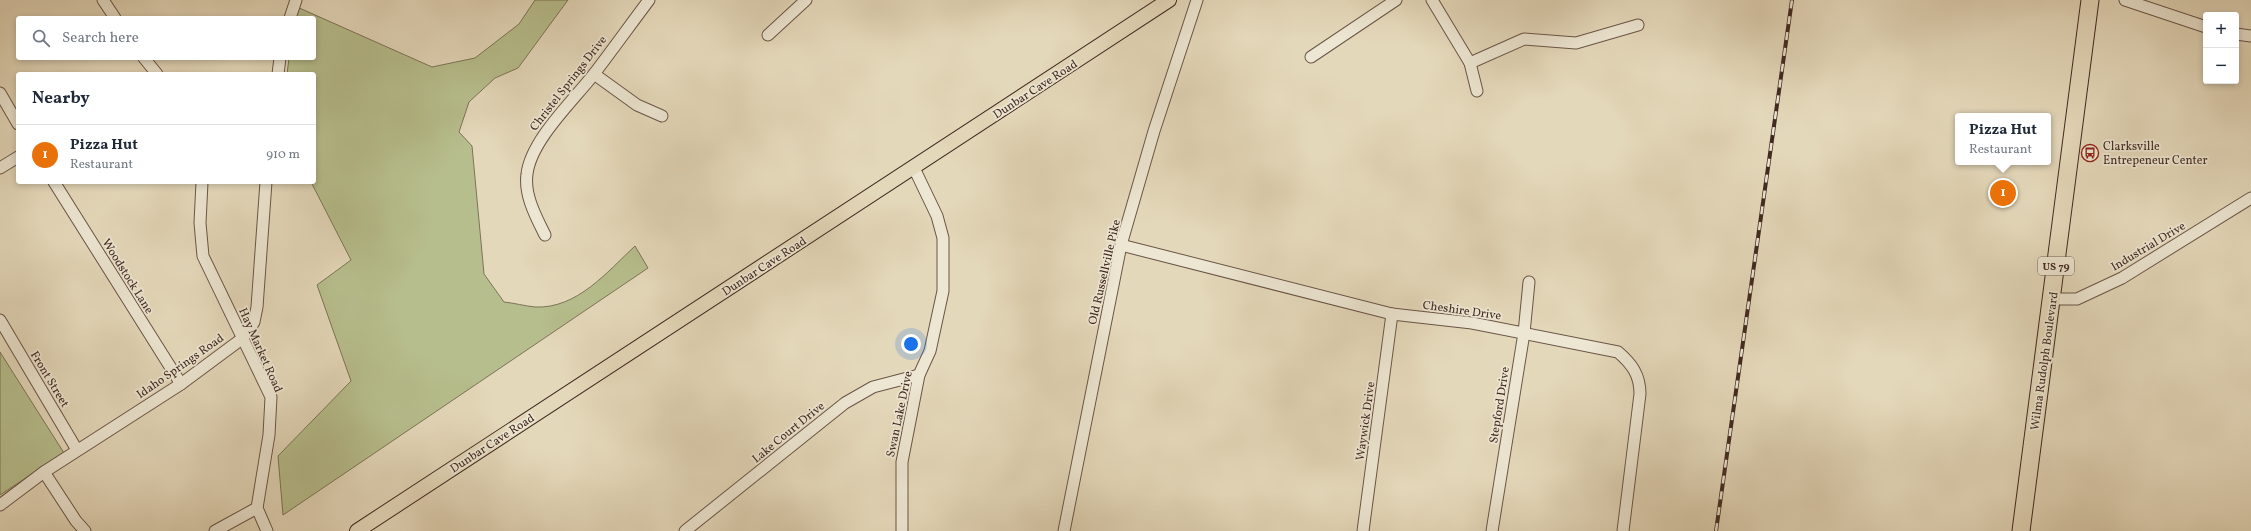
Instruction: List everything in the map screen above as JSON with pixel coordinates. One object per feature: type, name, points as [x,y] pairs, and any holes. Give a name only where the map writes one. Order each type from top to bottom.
[{"type":"highway","name":"Wilma Rudolph Boulevard","points":[[2021,531],[2090,0]]},
{"type":"main road","name":"Dunbar Cave Road","points":[[357,531],[1169,0]]},
{"type":"street","points":[[103,0],[114,16]]},
{"type":"street","points":[[291,16],[296,0]]},
{"type":"street","name":"Christel Springs Drive","points":[[546,235],[533,212],[526,175],[539,141],[594,74],[649,0]]},
{"type":"street","points":[[768,35],[806,0]]},
{"type":"street","name":"Old Russellville Pike","points":[[1064,531],[1121,245],[1154,130],[1183,38],[1197,0]]},
{"type":"street","points":[[1311,56],[1396,0]]},
{"type":"street","points":[[1432,0],[1470,63],[1477,91]]},
{"type":"street","points":[[2125,0],[2203,26]]},
{"type":"street","points":[[1470,63],[1524,39],[1576,42],[1638,25]]},
{"type":"street","points":[[2239,34],[2251,36]]},
{"type":"street","points":[[146,60],[155,72]]},
{"type":"street","points":[[278,72],[280,60]]},
{"type":"street","points":[[594,74],[637,105],[662,116]]},
{"type":"street","points":[[0,93],[16,121]]},
{"type":"street","points":[[0,168],[16,159]]},
{"type":"street","name":"Swan Lake Drive","points":[[902,531],[902,462],[918,375],[930,351],[942,298],[943,238],[938,216],[914,168]]},
{"type":"street","name":"Woodstock Lane","points":[[55,184],[181,384]]},
{"type":"street","name":"Hay Market Road","points":[[202,184],[200,223],[203,256],[270,397],[269,435],[257,508]]},
{"type":"street","name":"Idaho Springs Road","points":[[0,505],[44,472],[181,384],[243,338],[254,322],[257,307],[266,184]]},
{"type":"street","name":"Industrial Drive","points":[[2052,299],[2077,299],[2122,278],[2251,198]]},
{"type":"street","name":"Cheshire Drive","points":[[1121,245],[1392,314],[1472,323],[1618,352],[1632,364],[1640,382],[1640,394],[1623,531]]},
{"type":"street","name":"Stepford Drive","points":[[1492,531],[1524,333],[1529,282]]},
{"type":"street","name":"Waywick Drive","points":[[1362,531],[1392,314]]},
{"type":"street","name":"Front Street","points":[[0,320],[78,450]]},
{"type":"street","name":"Lake Court Drive","points":[[684,531],[845,403],[873,387],[918,375]]},
{"type":"street","points":[[44,472],[76,521],[85,531]]},
{"type":"street","points":[[215,531],[257,508],[267,531]]},
{"type":"green space","points":[[535,0],[568,0],[518,68],[495,78],[469,102],[459,132],[472,146],[484,274],[504,302],[535,307],[550,306],[564,302],[578,295],[602,277],[635,246],[648,268],[283,515],[278,456],[351,381],[317,285],[351,260],[312,184],[316,184],[316,72],[287,72],[289,60],[316,60],[316,16],[296,16],[297,7],[432,67],[475,58],[519,24]]},
{"type":"green space","points":[[0,352],[64,453],[0,495]]},
{"type":"railway","points":[[1716,531],[1792,0]]},
{"type":"place","name":"Clarksville Entrepeneur Center","points":[[2090,153]]},
{"type":"place","name":"Pizza Hut","points":[[2003,193]]}]
